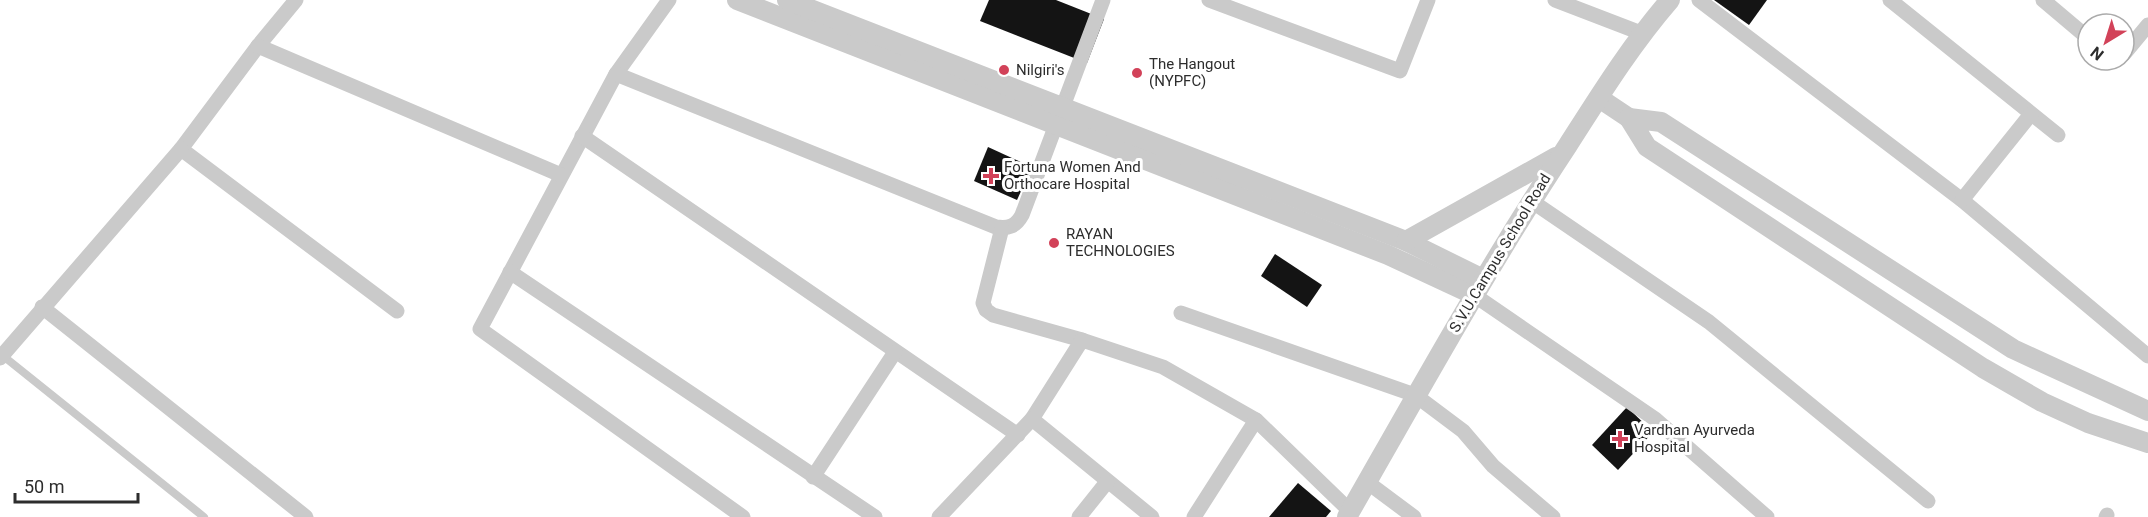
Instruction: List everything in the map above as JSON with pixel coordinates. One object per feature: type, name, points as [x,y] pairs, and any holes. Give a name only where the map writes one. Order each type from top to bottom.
[{"type":"street","points":[[3,350],[52,298],[181,149],[258,46],[296,0]]},
{"type":"street","points":[[669,0],[616,74],[480,329],[743,517]]},
{"type":"street","points":[[737,0],[1406,241],[1479,287],[1655,419],[1767,517]]},
{"type":"street","points":[[787,0],[1388,255],[1479,287]]},
{"type":"street","points":[[616,74],[1002,228],[1015,225],[1022,215],[1102,0]]},
{"type":"street","points":[[1209,0],[1400,71],[1428,0]]},
{"type":"street","points":[[1555,0],[1641,33]]},
{"type":"street","name":"S.V.U.Campus School Road","points":[[1349,514],[1415,395],[1530,200],[1641,33],[1670,0]]},
{"type":"street","points":[[1700,0],[1962,201],[2148,356]]},
{"type":"street","points":[[1890,0],[2058,135]]},
{"type":"street","points":[[2043,0],[2076,28]]},
{"type":"street","points":[[2136,40],[2148,26]]},
{"type":"street","points":[[258,46],[561,175]]},
{"type":"street","points":[[1599,98],[1629,118],[1647,147],[1983,368],[2042,402],[2088,423],[2148,443]]},
{"type":"street","points":[[1962,201],[2031,114]]},
{"type":"street","points":[[1629,118],[1661,122],[2013,349],[2148,411]]},
{"type":"street","points":[[582,136],[1018,435]]},
{"type":"street","points":[[181,149],[397,311]]},
{"type":"street","points":[[1406,241],[1561,154]]},
{"type":"street","points":[[1530,200],[1709,322],[1928,501]]},
{"type":"street","points":[[1002,228],[982,303],[986,310],[993,315],[1082,340],[1163,367],[1256,420],[1349,514]]},
{"type":"street","points":[[510,272],[875,517]]},
{"type":"street","points":[[42,307],[306,517]]},
{"type":"street","points":[[1181,313],[1415,395],[1463,431],[1493,466],[1552,517]]},
{"type":"street","points":[[939,517],[1032,419],[1082,340]]},
{"type":"street","points":[[813,477],[895,352]]},
{"type":"street","points":[[1032,419],[1152,517]]},
{"type":"street","points":[[1194,517],[1256,420]]},
{"type":"street","points":[[1080,517],[1107,482]]},
{"type":"street","points":[[1367,482],[1414,517]]},
{"type":"lane","points":[[3,350],[204,517]]},
{"type":"building","points":[[989,0],[1056,0],[1104,19],[1087,63],[980,21]]},
{"type":"building","points":[[1714,0],[1767,0],[1749,25]]},
{"type":"building","points":[[988,147],[1032,167],[1017,200],[974,181]]},
{"type":"building","points":[[1275,254],[1322,285],[1307,307],[1261,276]]},
{"type":"building","points":[[1627,407],[1653,432],[1618,470],[1592,445]]},
{"type":"building","points":[[1298,483],[1331,511],[1326,517],[1269,517]]},
{"type":"place","name":"Nilgiri's","points":[[1004,70]]},
{"type":"place","name":"The Hangout (NYPFC)","points":[[1137,73]]},
{"type":"place","name":"Fortuna Women And Orthocare Hospital","points":[[991,176]]},
{"type":"place","name":"RAYAN TECHNOLOGIES","points":[[1054,243]]},
{"type":"place","name":"Vardhan Ayurveda Hospital","points":[[1620,439]]}]
